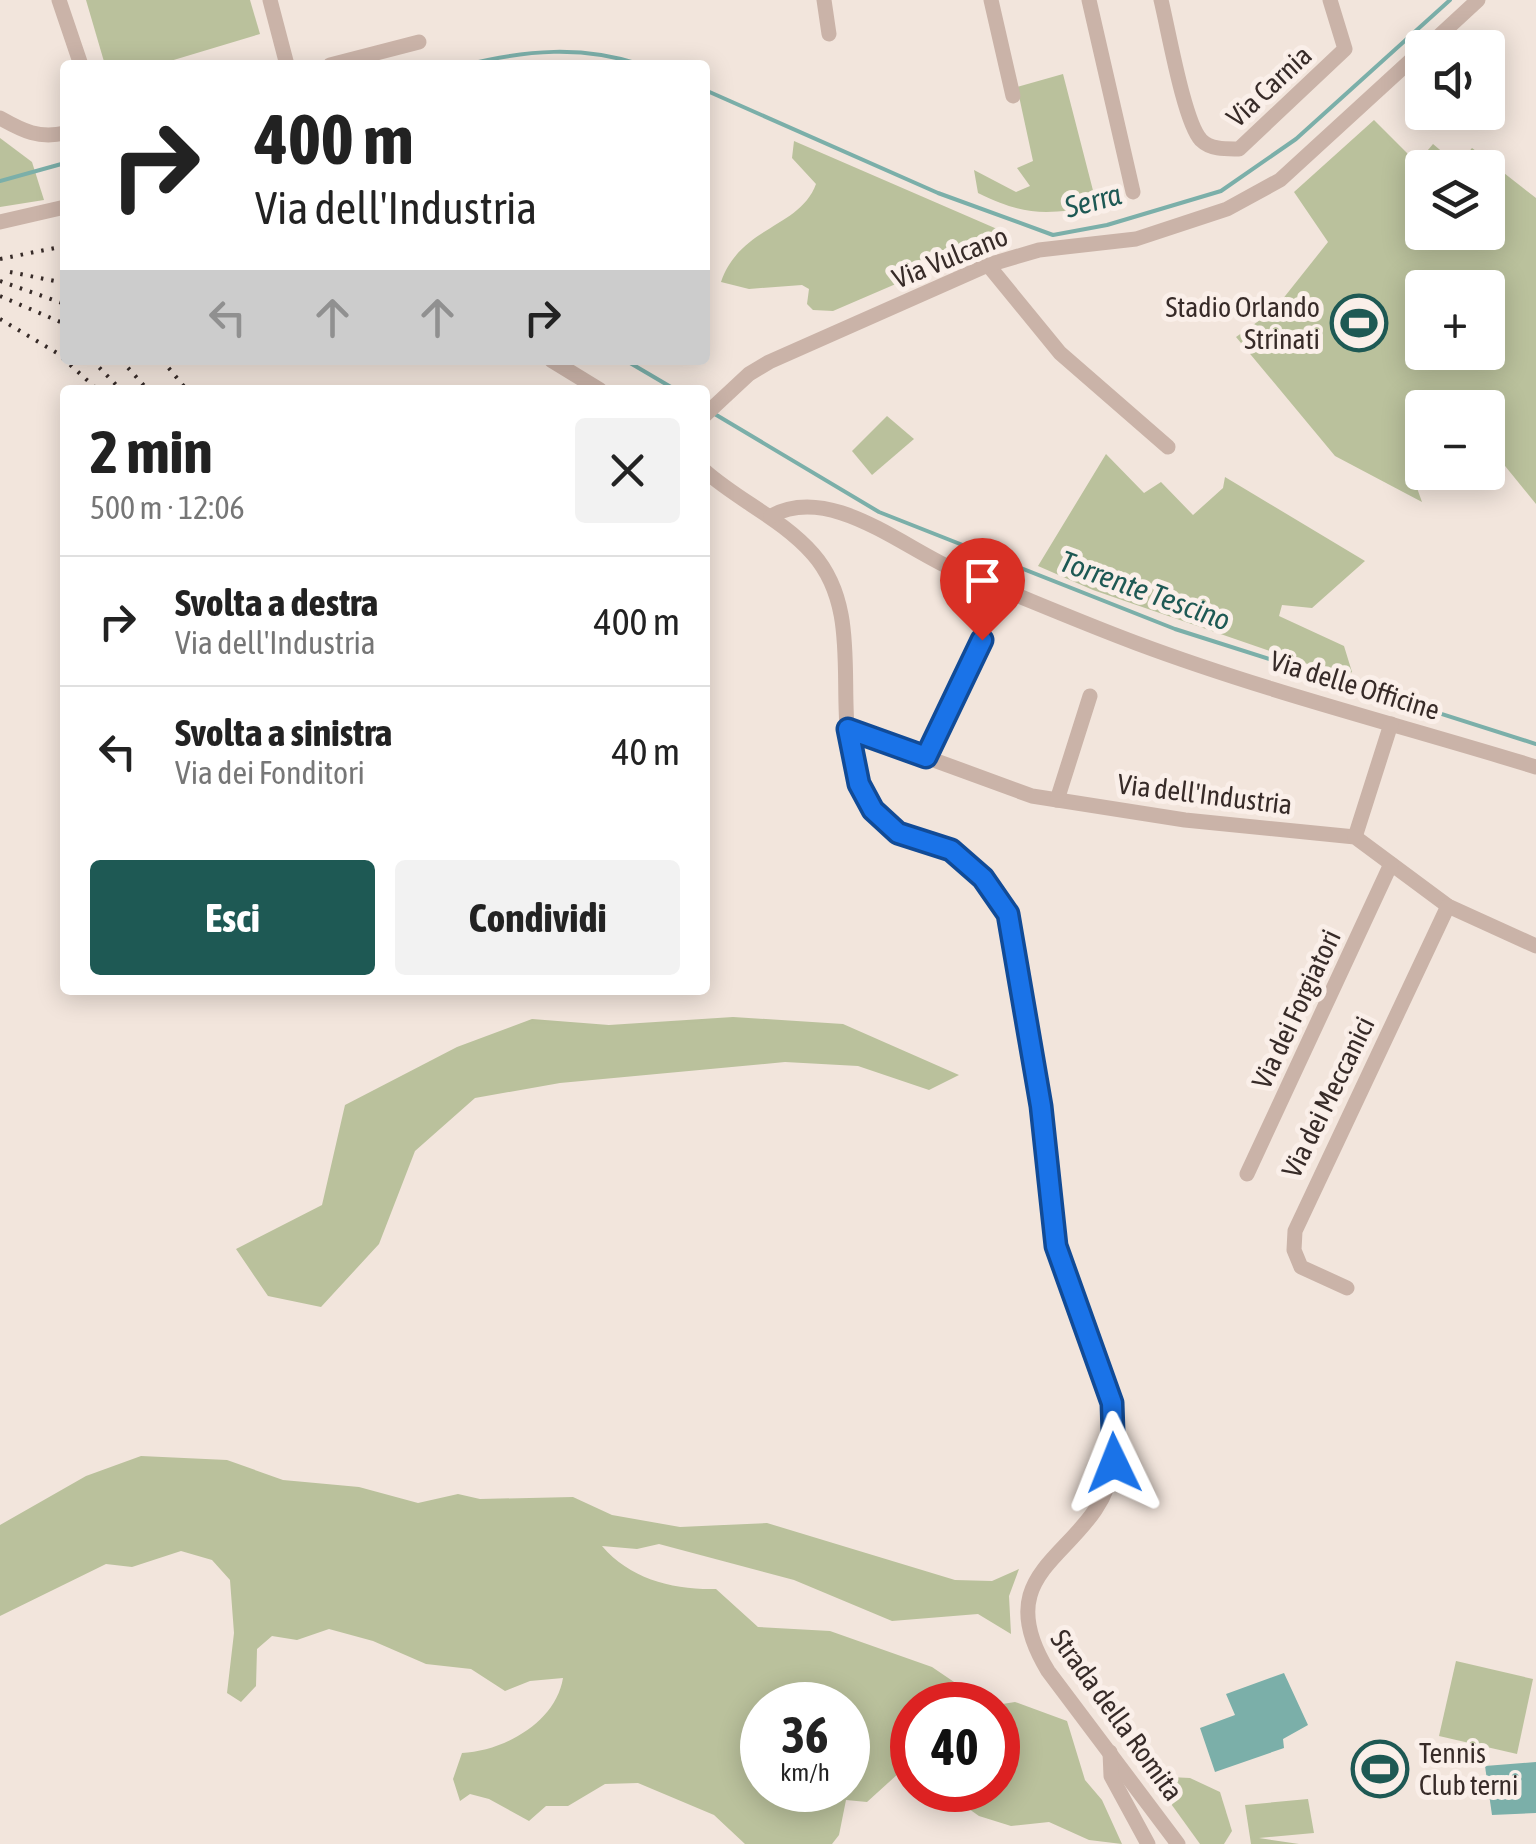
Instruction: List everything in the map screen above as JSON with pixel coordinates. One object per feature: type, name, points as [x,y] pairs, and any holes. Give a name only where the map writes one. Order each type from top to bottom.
[{"type":"street","points":[[59,0],[79,60]]},
{"type":"street","points":[[270,0],[287,60]]},
{"type":"street","points":[[824,0],[829,34]]},
{"type":"street","points":[[991,0],[1013,96]]},
{"type":"street","points":[[1089,0],[1133,192]]},
{"type":"street","name":"Via Carnia","points":[[1161,0],[1190,117],[1201,140],[1218,149],[1240,149],[1345,48],[1330,0]]},
{"type":"street","name":"Via Vulcano","points":[[1445,30],[1478,0]]},
{"type":"street","points":[[349,60],[419,42]]},
{"type":"street","name":"Via Vulcano","points":[[710,410],[769,362],[988,265],[1039,250],[1136,239],[1227,209],[1280,180],[1405,66]]},
{"type":"street","points":[[0,118],[35,134],[60,133]]},
{"type":"street","points":[[0,222],[60,208]]},
{"type":"street","points":[[988,265],[1060,353],[1168,448]]},
{"type":"street","points":[[559,365],[592,385]]},
{"type":"street","name":"Strada della Romita","points":[[710,474],[771,516],[813,554],[831,580],[842,621],[848,729],[859,784],[873,810],[898,833],[951,850],[983,878],[1008,914],[1041,1106],[1056,1246],[1112,1403],[1114,1463],[1092,1518],[1041,1571],[1029,1592],[1025,1620],[1031,1643],[1048,1671],[1178,1844]]},
{"type":"street","name":"Via delle Officine","points":[[771,516],[791,505],[809,505],[844,515],[953,569],[1138,644],[1536,768]]},
{"type":"street","points":[[926,757],[982,640]]},
{"type":"street","points":[[1057,800],[1090,696]]},
{"type":"street","points":[[1355,838],[1391,724]]},
{"type":"street","name":"Via dell'Industria","points":[[848,729],[1032,796],[1355,838],[1448,906],[1536,946]]},
{"type":"street","name":"Via dei Forgiatori","points":[[1247,1174],[1391,864]]},
{"type":"street","name":"Via dei Meccanici","points":[[1346,1288],[1301,1267],[1294,1250],[1295,1231],[1448,906]]},
{"type":"street","points":[[1110,1752],[1111,1776],[1148,1844]]},
{"type":"green space","points":[[86,0],[250,0],[260,34],[174,60],[104,60]]},
{"type":"green space","points":[[1063,74],[1097,206],[1036,212],[978,193],[974,170],[1016,192],[1030,186],[1017,168],[1033,161],[1017,87]]},
{"type":"green space","points":[[1374,120],[1405,151],[1405,250],[1505,250],[1505,174],[1536,198],[1536,504],[1505,466],[1505,390],[1405,390],[1405,490],[1418,490],[1422,502],[1335,456],[1236,337],[1274,310],[1328,242],[1294,192]]},
{"type":"green space","points":[[0,138],[32,162],[44,200],[0,207]]},
{"type":"green space","points":[[794,141],[1004,232],[991,243],[833,311],[813,310],[807,304],[809,289],[802,285],[749,289],[721,282],[742,249],[797,210],[816,184],[792,158]]},
{"type":"green space","points":[[887,416],[914,439],[872,475],[852,451]]},
{"type":"green space","points":[[1106,454],[1144,493],[1161,482],[1193,515],[1223,488],[1225,477],[1365,561],[1312,608],[1282,605],[1279,616],[1344,646],[1352,672],[1345,677],[1093,590],[1038,566]]},
{"type":"green space","points":[[733,1017],[843,1024],[959,1075],[929,1090],[858,1066],[785,1062],[560,1083],[475,1098],[415,1151],[379,1244],[321,1307],[268,1296],[236,1249],[322,1205],[345,1105],[457,1047],[532,1019],[609,1025]]},
{"type":"green space","points":[[141,1456],[227,1460],[283,1480],[359,1487],[418,1503],[458,1494],[480,1499],[573,1497],[612,1515],[680,1527],[767,1523],[955,1580],[992,1581],[1019,1569],[1009,1596],[1011,1634],[978,1614],[892,1621],[794,1580],[659,1544],[637,1549],[602,1546],[626,1567],[653,1580],[716,1589],[758,1627],[830,1631],[932,1667],[954,1682],[890,1682],[890,1781],[870,1799],[870,1682],[740,1682],[740,1812],[844,1812],[839,1835],[832,1844],[745,1844],[714,1815],[638,1783],[605,1784],[568,1806],[546,1806],[529,1821],[489,1799],[470,1794],[460,1801],[453,1779],[462,1753],[495,1747],[526,1731],[550,1708],[563,1678],[530,1681],[505,1691],[471,1669],[426,1664],[373,1641],[329,1629],[297,1640],[272,1636],[257,1649],[256,1686],[241,1702],[227,1693],[234,1633],[230,1580],[212,1560],[181,1551],[132,1567],[106,1564],[0,1616],[0,1525],[86,1476]]},
{"type":"green space","points":[[1456,1661],[1533,1679],[1517,1754],[1439,1736]]},
{"type":"green space","points":[[1020,1704],[1067,1721],[1085,1780],[1102,1800],[1122,1844],[1089,1840],[1049,1822],[1011,1826],[973,1812],[1020,1812]]},
{"type":"green space","points":[[1170,1777],[1190,1778],[1220,1792],[1232,1831],[1224,1844],[1200,1844],[1156,1783]]},
{"type":"green space","points":[[1308,1799],[1314,1833],[1259,1838],[1299,1844],[1251,1844],[1245,1805]]},
{"type":"water","points":[[1284,1673],[1308,1725],[1283,1739],[1284,1748],[1215,1772],[1200,1728],[1235,1715],[1226,1694]]},
{"type":"water","points":[[1536,1762],[1536,1813],[1492,1815],[1485,1766]]},
{"type":"waterway","name":"Serra","points":[[710,92],[938,193],[1053,235],[1107,225],[1221,191],[1296,139],[1450,0]]},
{"type":"waterway","name":"Serra","points":[[490,60],[554,52],[598,54],[624,60]]},
{"type":"waterway","name":"Serra","points":[[0,181],[60,164]]},
{"type":"waterway","name":"Torrente Tescino","points":[[634,365],[668,385]]},
{"type":"waterway","name":"Torrente Tescino","points":[[713,413],[879,512],[1175,629],[1536,744]]},
{"type":"railway","points":[[0,259],[60,247]]},
{"type":"railway","points":[[10,272],[60,282]]},
{"type":"railway","points":[[0,281],[60,302]]},
{"type":"railway","points":[[0,296],[60,322]]},
{"type":"railway","points":[[0,319],[60,356]]},
{"type":"railway","points":[[70,365],[92,385]]},
{"type":"railway","points":[[97,365],[116,385]]},
{"type":"railway","points":[[126,365],[144,385]]},
{"type":"railway","points":[[166,365],[183,385]]},
{"type":"place","name":"Stadio Orlando Strinati","points":[[1359,323]]},
{"type":"place","name":"Tennis Club terni","points":[[1380,1769]]},
{"type":"route","points":[[982,640],[926,757],[848,729],[859,784],[873,810],[898,833],[951,850],[983,878],[1008,914],[1008,937],[1041,1106],[1056,1246],[1112,1403],[1114,1463]]}]
